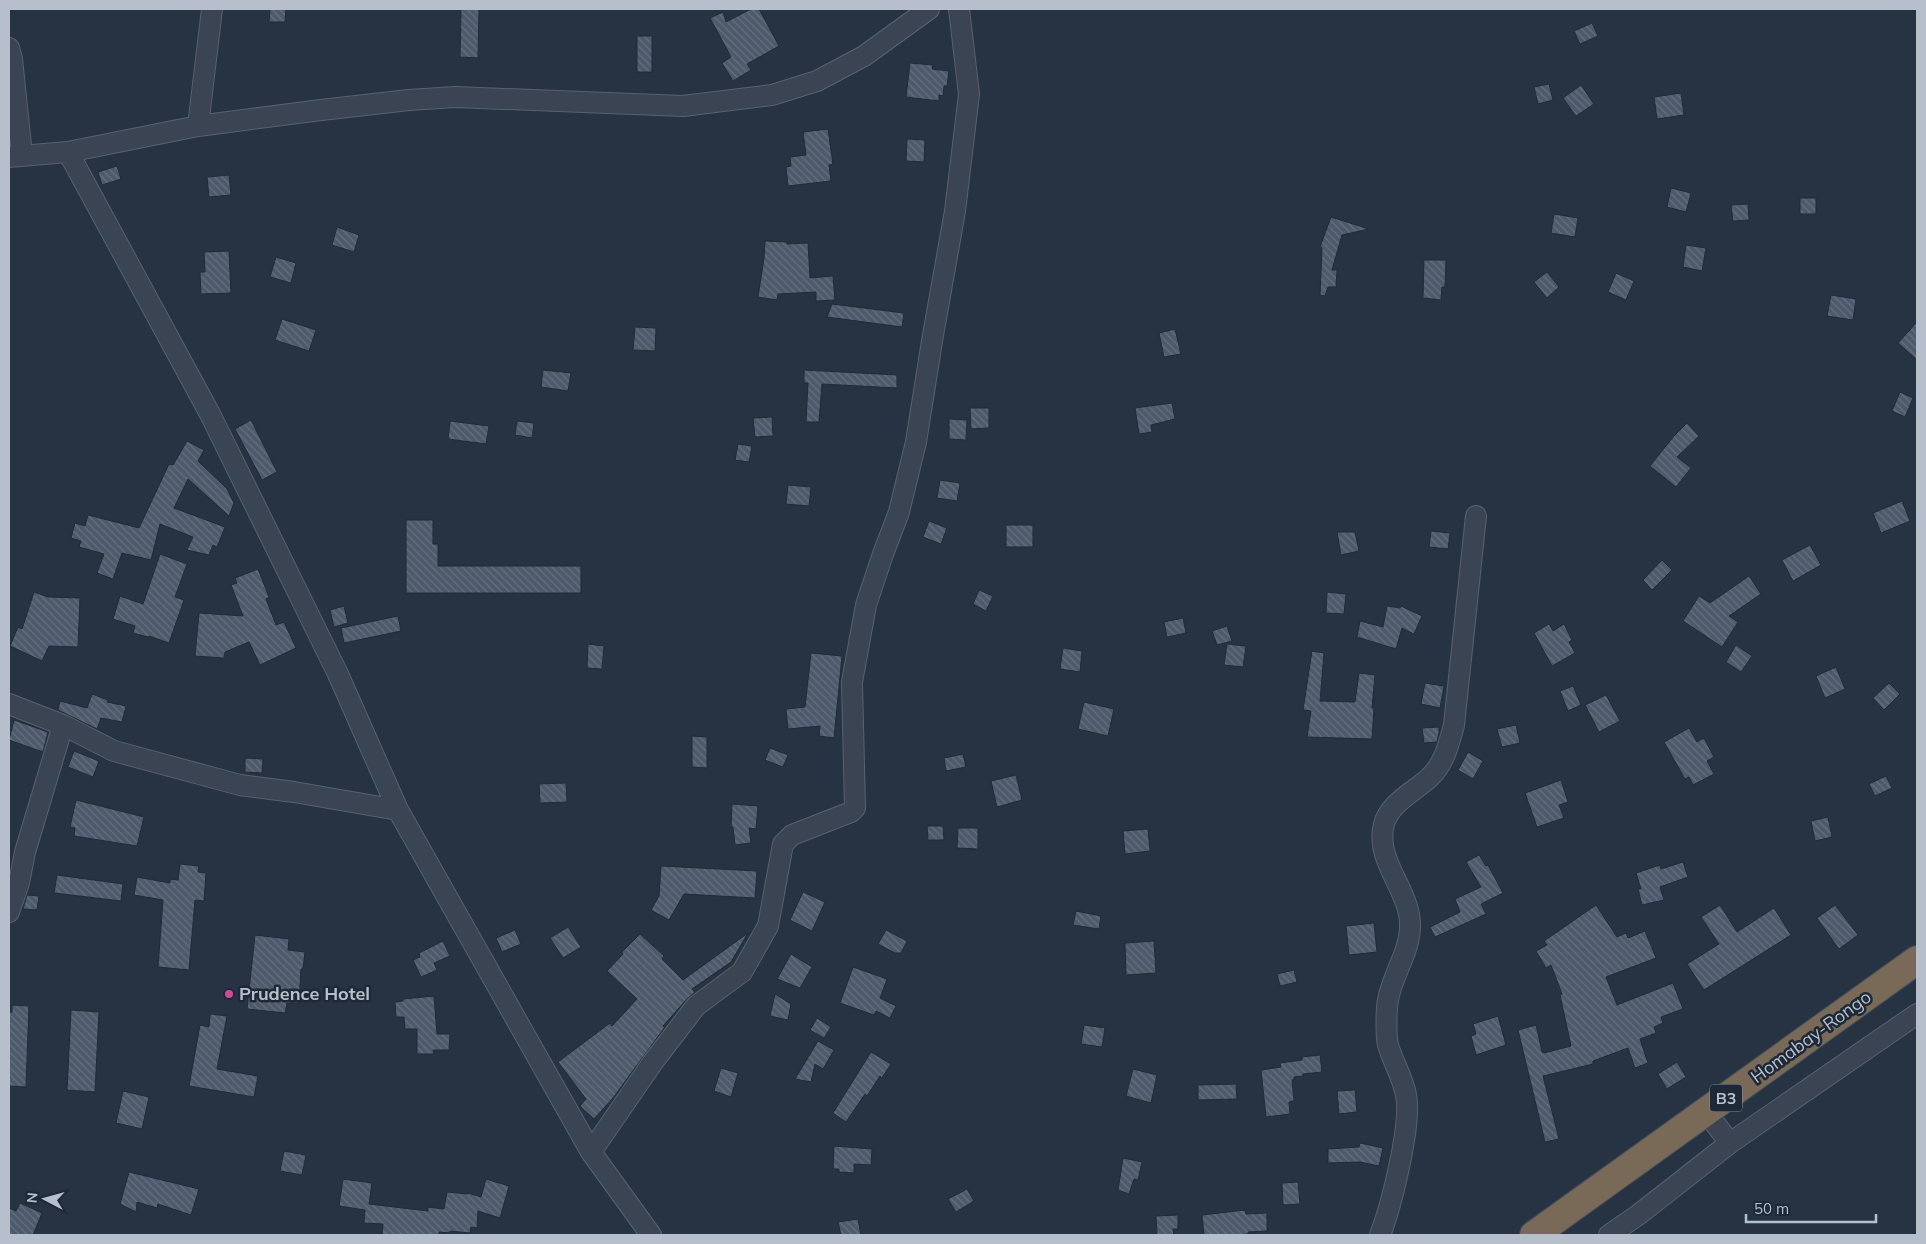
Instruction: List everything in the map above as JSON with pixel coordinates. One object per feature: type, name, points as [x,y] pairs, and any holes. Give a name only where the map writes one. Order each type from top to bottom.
[{"type":"highway","name":"Homabay-Rongo","points":[[1534,1235],[1917,960]]},
{"type":"street","points":[[198,126],[212,9]]},
{"type":"street","points":[[9,48],[12,59],[16,156],[68,152],[198,126],[321,110],[455,97],[683,106],[772,95],[817,81],[864,56],[929,9]]},
{"type":"street","points":[[591,1152],[653,1062],[696,1006],[742,972],[768,926],[783,844],[792,835],[851,812],[855,808],[852,682],[866,605],[899,512],[916,442],[955,211],[968,94],[959,9]]},
{"type":"street","points":[[68,152],[210,414],[338,674],[398,810],[591,1152],[651,1235]]},
{"type":"street","points":[[1380,1235],[1386,1218],[1407,1120],[1407,1096],[1388,1044],[1388,1000],[1403,958],[1410,928],[1407,903],[1390,869],[1385,852],[1383,843],[1384,823],[1395,806],[1432,775],[1447,752],[1454,725],[1476,516]]},
{"type":"street","points":[[9,704],[63,725],[114,751],[240,785],[294,792],[398,810]]},
{"type":"street","points":[[9,912],[19,883],[25,852],[63,725]]},
{"type":"street","points":[[1609,1235],[1638,1215],[1730,1143],[1917,1014]]},
{"type":"street","points":[[1706,1112],[1730,1143]]},
{"type":"building","points":[[270,9],[286,9],[285,22],[269,22]]},
{"type":"building","points":[[461,9],[479,9],[478,58],[460,57]]},
{"type":"building","points":[[751,9],[759,9],[779,46],[747,64],[751,70],[733,81],[722,63],[731,57],[710,18],[723,12],[726,22]]},
{"type":"building","points":[[1592,23],[1598,36],[1580,44],[1574,31]]},
{"type":"building","points":[[637,36],[652,36],[652,72],[637,72]]},
{"type":"building","points":[[910,63],[933,65],[932,69],[949,71],[947,86],[944,86],[943,96],[939,95],[939,101],[906,97]]},
{"type":"building","points":[[1549,84],[1553,100],[1538,104],[1534,87]]},
{"type":"building","points":[[1581,85],[1594,104],[1576,116],[1563,98]]},
{"type":"building","points":[[1681,93],[1684,115],[1657,119],[1654,97]]},
{"type":"building","points":[[828,129],[833,164],[829,165],[831,181],[788,186],[786,167],[791,166],[790,157],[806,155],[803,132]]},
{"type":"building","points":[[907,139],[925,140],[924,162],[906,161]]},
{"type":"building","points":[[117,166],[121,179],[102,185],[98,172]]},
{"type":"building","points":[[229,175],[231,195],[209,197],[207,177]]},
{"type":"building","points":[[1671,188],[1691,193],[1686,212],[1667,207]]},
{"type":"building","points":[[1800,198],[1816,198],[1816,214],[1800,214]]},
{"type":"building","points":[[1748,204],[1749,220],[1733,221],[1731,205]]},
{"type":"building","points":[[1554,214],[1578,218],[1575,237],[1551,233]]},
{"type":"building","points":[[1331,217],[1369,229],[1342,235],[1332,270],[1337,270],[1336,287],[1328,287],[1325,296],[1320,295],[1322,248],[1320,247]]},
{"type":"building","points":[[337,227],[359,235],[354,252],[332,245]]},
{"type":"building","points":[[765,241],[787,242],[787,244],[808,243],[810,278],[833,276],[835,300],[816,301],[816,292],[778,294],[777,300],[758,297]]},
{"type":"building","points":[[1686,245],[1706,248],[1702,271],[1683,267]]},
{"type":"building","points":[[229,251],[231,293],[201,294],[200,272],[205,272],[204,252]]},
{"type":"building","points":[[276,257],[296,263],[291,283],[270,277]]},
{"type":"building","points":[[1424,260],[1446,260],[1445,287],[1442,287],[1441,300],[1423,298]]},
{"type":"building","points":[[1547,272],[1559,287],[1547,298],[1534,282]]},
{"type":"building","points":[[1616,273],[1634,281],[1626,300],[1608,292]]},
{"type":"building","points":[[1831,295],[1856,299],[1853,320],[1827,316]]},
{"type":"building","points":[[832,304],[904,313],[902,327],[827,317]]},
{"type":"building","points":[[282,319],[316,330],[309,351],[275,340]]},
{"type":"building","points":[[1917,322],[1917,360],[1898,343]]},
{"type":"building","points":[[635,327],[656,328],[655,351],[633,350]]},
{"type":"building","points":[[1175,329],[1181,354],[1164,357],[1159,333]]},
{"type":"building","points":[[543,370],[571,373],[568,391],[541,387]]},
{"type":"building","points":[[804,370],[897,375],[897,388],[822,384],[819,422],[806,422],[808,383],[804,383]]},
{"type":"building","points":[[1900,392],[1913,398],[1905,417],[1892,411]]},
{"type":"building","points":[[1172,403],[1175,419],[1151,425],[1152,432],[1139,434],[1135,408]]},
{"type":"building","points":[[970,408],[989,408],[989,428],[971,429]]},
{"type":"building","points":[[772,417],[773,436],[755,437],[753,418]]},
{"type":"building","points":[[949,419],[967,420],[966,440],[949,439]]},
{"type":"building","points":[[251,420],[277,472],[262,480],[235,429]]},
{"type":"building","points":[[450,421],[489,426],[486,444],[448,439]]},
{"type":"building","points":[[517,421],[534,423],[532,438],[515,435]]},
{"type":"building","points":[[1687,423],[1699,436],[1677,457],[1691,468],[1676,487],[1650,466]]},
{"type":"building","points":[[187,441],[204,450],[198,461],[227,489],[234,503],[229,516],[188,479],[174,508],[225,527],[217,547],[213,545],[209,555],[187,550],[193,537],[160,524],[151,560],[122,553],[113,579],[97,573],[104,554],[79,547],[81,541],[71,538],[75,523],[85,526],[88,515],[139,528],[169,464],[173,465]]},
{"type":"building","points":[[738,444],[752,446],[749,462],[735,460]]},
{"type":"building","points":[[940,480],[960,483],[957,501],[937,498]]},
{"type":"building","points":[[788,485],[811,487],[809,506],[786,504]]},
{"type":"building","points":[[1902,501],[1910,521],[1881,533],[1873,513]]},
{"type":"building","points":[[406,520],[433,520],[433,544],[438,544],[438,566],[581,566],[581,593],[406,593]]},
{"type":"building","points":[[929,521],[947,528],[941,544],[923,537]]},
{"type":"building","points":[[1006,525],[1033,525],[1033,547],[1006,547]]},
{"type":"building","points":[[1431,531],[1450,533],[1448,549],[1429,547]]},
{"type":"building","points":[[1337,532],[1355,532],[1359,551],[1341,555]]},
{"type":"building","points":[[1810,545],[1821,565],[1793,581],[1782,560]]},
{"type":"building","points":[[160,554],[187,564],[175,597],[184,600],[169,643],[133,633],[135,626],[113,619],[120,596],[143,604]]},
{"type":"building","points":[[1662,560],[1672,570],[1652,590],[1643,580]]},
{"type":"building","points":[[258,569],[269,597],[266,599],[276,625],[284,622],[296,648],[260,665],[249,642],[225,652],[224,658],[195,656],[199,613],[243,616],[231,585],[237,583],[235,578]]},
{"type":"building","points":[[1749,576],[1761,594],[1729,616],[1738,622],[1722,647],[1683,621],[1699,596],[1710,603]]},
{"type":"building","points":[[979,590],[993,596],[986,611],[973,604]]},
{"type":"building","points":[[34,592],[48,597],[80,598],[78,647],[49,646],[42,661],[10,646],[18,627],[22,629]]},
{"type":"building","points":[[1327,592],[1346,594],[1344,614],[1326,613]]},
{"type":"building","points":[[344,606],[348,623],[334,627],[330,610]]},
{"type":"building","points":[[1387,606],[1400,608],[1401,606],[1422,616],[1414,634],[1402,628],[1396,649],[1357,637],[1360,621],[1383,627]]},
{"type":"building","points":[[398,616],[401,631],[344,643],[341,628]]},
{"type":"building","points":[[1183,618],[1186,633],[1167,637],[1164,622]]},
{"type":"building","points":[[1549,624],[1553,631],[1564,624],[1572,640],[1569,642],[1575,653],[1552,666],[1534,633]]},
{"type":"building","points":[[1227,626],[1232,641],[1217,645],[1212,631]]},
{"type":"building","points":[[588,644],[604,646],[602,669],[587,668]]},
{"type":"building","points":[[1227,644],[1246,646],[1243,667],[1224,665]]},
{"type":"building","points":[[1736,645],[1752,656],[1741,672],[1726,662]]},
{"type":"building","points":[[1063,648],[1082,651],[1080,672],[1060,669]]},
{"type":"building","points":[[1312,651],[1324,653],[1320,701],[1355,702],[1359,673],[1375,675],[1372,739],[1307,737],[1311,711],[1303,710]]},
{"type":"building","points":[[811,653],[842,656],[834,738],[819,736],[820,726],[788,729],[786,709],[805,707]]},
{"type":"building","points":[[1836,667],[1845,689],[1825,698],[1816,676]]},
{"type":"building","points":[[1425,683],[1444,686],[1440,708],[1421,704]]},
{"type":"building","points":[[1889,683],[1900,694],[1884,710],[1873,698]]},
{"type":"building","points":[[1573,686],[1581,705],[1568,711],[1560,691]]},
{"type":"building","points":[[92,694],[108,700],[107,702],[126,706],[122,722],[101,718],[97,729],[58,710],[60,701],[87,708]]},
{"type":"building","points":[[1606,695],[1620,721],[1599,732],[1585,705]]},
{"type":"building","points":[[1084,702],[1114,709],[1108,736],[1078,729]]},
{"type":"building","points":[[14,720],[48,732],[43,752],[9,740]]},
{"type":"building","points":[[1516,725],[1520,743],[1502,747],[1497,729]]},
{"type":"building","points":[[1439,727],[1437,742],[1424,743],[1422,728]]},
{"type":"building","points":[[1689,728],[1697,742],[1704,738],[1714,757],[1707,761],[1714,774],[1693,785],[1689,777],[1685,779],[1664,742]]},
{"type":"building","points":[[692,736],[707,737],[707,768],[692,767]]},
{"type":"building","points":[[770,748],[788,755],[783,767],[765,760]]},
{"type":"building","points":[[74,751],[99,761],[93,777],[68,767]]},
{"type":"building","points":[[1468,752],[1483,761],[1473,779],[1458,770]]},
{"type":"building","points":[[963,754],[966,767],[946,771],[944,758]]},
{"type":"building","points":[[245,758],[263,759],[262,773],[245,772]]},
{"type":"building","points":[[1016,775],[1022,800],[997,807],[991,781]]},
{"type":"building","points":[[1886,776],[1892,788],[1875,796],[1869,784]]},
{"type":"building","points":[[1561,780],[1568,802],[1559,805],[1564,818],[1537,827],[1525,793]]},
{"type":"building","points":[[566,783],[567,802],[540,803],[539,784]]},
{"type":"building","points":[[76,800],[144,817],[137,846],[74,836],[75,828],[70,827]]},
{"type":"building","points":[[732,804],[758,806],[756,829],[749,828],[751,843],[735,845],[733,827],[731,827]]},
{"type":"building","points":[[1828,817],[1832,837],[1815,841],[1811,821]]},
{"type":"building","points":[[927,826],[943,826],[944,840],[928,840]]},
{"type":"building","points":[[958,828],[978,828],[978,849],[957,848]]},
{"type":"building","points":[[1148,829],[1150,851],[1125,854],[1123,831]]},
{"type":"building","points":[[1479,855],[1486,866],[1488,865],[1503,893],[1481,904],[1486,914],[1435,937],[1430,927],[1460,912],[1455,899],[1481,887],[1466,862]]},
{"type":"building","points":[[1683,862],[1688,877],[1660,887],[1664,900],[1642,905],[1638,889],[1641,889],[1636,873],[1660,865],[1661,869]]},
{"type":"building","points":[[180,864],[199,866],[198,872],[206,873],[204,901],[195,900],[189,970],[158,967],[163,900],[134,895],[137,877],[170,883],[170,879],[178,880]]},
{"type":"building","points":[[661,866],[757,871],[755,898],[684,894],[669,920],[651,910],[659,896]]},
{"type":"building","points":[[57,875],[123,884],[121,901],[54,893]]},
{"type":"building","points":[[803,892],[825,902],[812,931],[790,920]]},
{"type":"building","points":[[27,895],[39,896],[37,910],[23,909]]},
{"type":"building","points":[[1596,905],[1617,937],[1626,933],[1628,938],[1645,931],[1656,958],[1606,977],[1617,1005],[1673,983],[1683,1009],[1661,1017],[1663,1023],[1654,1027],[1656,1033],[1640,1039],[1648,1063],[1635,1068],[1628,1048],[1593,1061],[1593,1064],[1543,1076],[1559,1139],[1545,1142],[1518,1030],[1536,1025],[1542,1052],[1544,1053],[1571,1046],[1560,995],[1562,994],[1551,965],[1546,968],[1536,951],[1547,945],[1544,941]]},
{"type":"building","points":[[1720,905],[1737,932],[1774,908],[1791,935],[1704,990],[1687,964],[1719,944],[1701,917]]},
{"type":"building","points":[[1835,905],[1858,935],[1839,949],[1817,918]]},
{"type":"building","points":[[1076,911],[1101,916],[1099,929],[1073,925]]},
{"type":"building","points":[[1374,923],[1377,952],[1349,955],[1346,926]]},
{"type":"building","points":[[568,927],[581,947],[563,958],[550,938]]},
{"type":"building","points":[[515,930],[521,944],[502,952],[496,938]]},
{"type":"building","points":[[886,930],[907,941],[901,953],[895,953],[878,944]]},
{"type":"building","points":[[748,933],[731,962],[692,989],[695,992],[663,1026],[665,1027],[613,1098],[594,1119],[580,1106],[586,1099],[558,1062],[610,1023],[612,1026],[637,999],[607,971],[623,954],[622,952],[640,934],[664,956],[662,959],[683,980]]},
{"type":"building","points":[[255,935],[289,939],[288,950],[305,952],[303,969],[301,969],[299,1003],[287,1003],[285,1013],[247,1009]]},
{"type":"building","points":[[443,941],[450,956],[434,963],[437,970],[421,977],[413,960],[420,957],[419,953]]},
{"type":"building","points":[[1154,941],[1156,973],[1126,975],[1125,943]]},
{"type":"building","points":[[791,954],[812,967],[800,988],[777,979]]},
{"type":"building","points":[[853,967],[887,979],[880,998],[896,1006],[890,1018],[876,1011],[874,1015],[840,1003]]},
{"type":"building","points":[[1294,970],[1297,982],[1280,986],[1277,974]]},
{"type":"building","points":[[775,994],[791,1004],[788,1020],[770,1016]]},
{"type":"building","points":[[434,996],[437,1034],[450,1034],[449,1050],[433,1050],[434,1054],[417,1054],[417,1029],[405,1029],[404,1017],[396,1017],[395,1002],[403,1001],[403,999]]},
{"type":"building","points":[[12,1005],[29,1006],[26,1087],[9,1086],[9,1012],[12,1012]]},
{"type":"building","points":[[71,1010],[99,1012],[95,1092],[67,1090]]},
{"type":"building","points":[[210,1014],[227,1016],[217,1069],[258,1076],[254,1097],[189,1086],[200,1025],[209,1027]]},
{"type":"building","points":[[1498,1016],[1506,1045],[1476,1055],[1471,1036],[1476,1034],[1473,1024]]},
{"type":"building","points":[[817,1018],[831,1027],[824,1038],[810,1030]]},
{"type":"building","points":[[1084,1025],[1105,1028],[1102,1047],[1081,1044]]},
{"type":"building","points":[[818,1041],[834,1050],[823,1069],[815,1064],[811,1082],[795,1079]]},
{"type":"building","points":[[871,1052],[891,1064],[882,1078],[880,1076],[867,1096],[865,1094],[846,1122],[833,1113]]},
{"type":"building","points":[[1320,1055],[1322,1072],[1303,1074],[1303,1076],[1294,1077],[1294,1080],[1292,1080],[1294,1101],[1289,1102],[1290,1114],[1266,1117],[1261,1070],[1281,1067],[1280,1063],[1302,1060],[1302,1057]]},
{"type":"building","points":[[1677,1062],[1686,1077],[1667,1089],[1658,1074]]},
{"type":"building","points":[[721,1068],[738,1073],[731,1097],[714,1091]]},
{"type":"building","points":[[1133,1069],[1157,1075],[1151,1103],[1126,1096]]},
{"type":"building","points":[[1236,1084],[1237,1099],[1198,1100],[1198,1085]]},
{"type":"building","points":[[1355,1090],[1357,1112],[1339,1114],[1337,1091]]},
{"type":"building","points":[[123,1091],[149,1097],[142,1129],[116,1123]]},
{"type":"building","points":[[1360,1143],[1383,1148],[1379,1166],[1360,1162],[1328,1163],[1328,1149],[1359,1147]]},
{"type":"building","points":[[834,1146],[872,1149],[871,1165],[854,1164],[854,1173],[839,1172],[839,1169],[833,1169]]},
{"type":"building","points":[[284,1151],[306,1155],[302,1175],[280,1171]]},
{"type":"building","points":[[1123,1158],[1142,1162],[1138,1180],[1134,1179],[1129,1194],[1118,1190]]},
{"type":"building","points":[[129,1172],[199,1189],[191,1215],[158,1204],[157,1208],[137,1202],[136,1212],[120,1204]]},
{"type":"building","points":[[343,1179],[372,1183],[369,1204],[428,1211],[428,1207],[444,1209],[447,1192],[468,1193],[481,1197],[486,1179],[509,1186],[500,1218],[478,1211],[477,1228],[471,1227],[470,1233],[450,1231],[450,1233],[439,1232],[439,1235],[382,1235],[383,1224],[364,1223],[365,1210],[339,1206]]},
{"type":"building","points":[[1298,1182],[1300,1204],[1283,1205],[1282,1183]]},
{"type":"building","points":[[967,1189],[974,1201],[956,1212],[948,1199]]},
{"type":"building","points":[[20,1203],[42,1213],[33,1235],[9,1235],[9,1208],[16,1211]]},
{"type":"building","points":[[1245,1210],[1246,1214],[1267,1213],[1267,1231],[1234,1235],[1204,1235],[1202,1215]]},
{"type":"building","points":[[1178,1215],[1178,1229],[1173,1229],[1174,1235],[1157,1235],[1156,1216]]},
{"type":"building","points":[[858,1219],[861,1235],[841,1235],[838,1222]]},
{"type":"place","name":"Prudence Hotel","points":[[229,994]]}]
